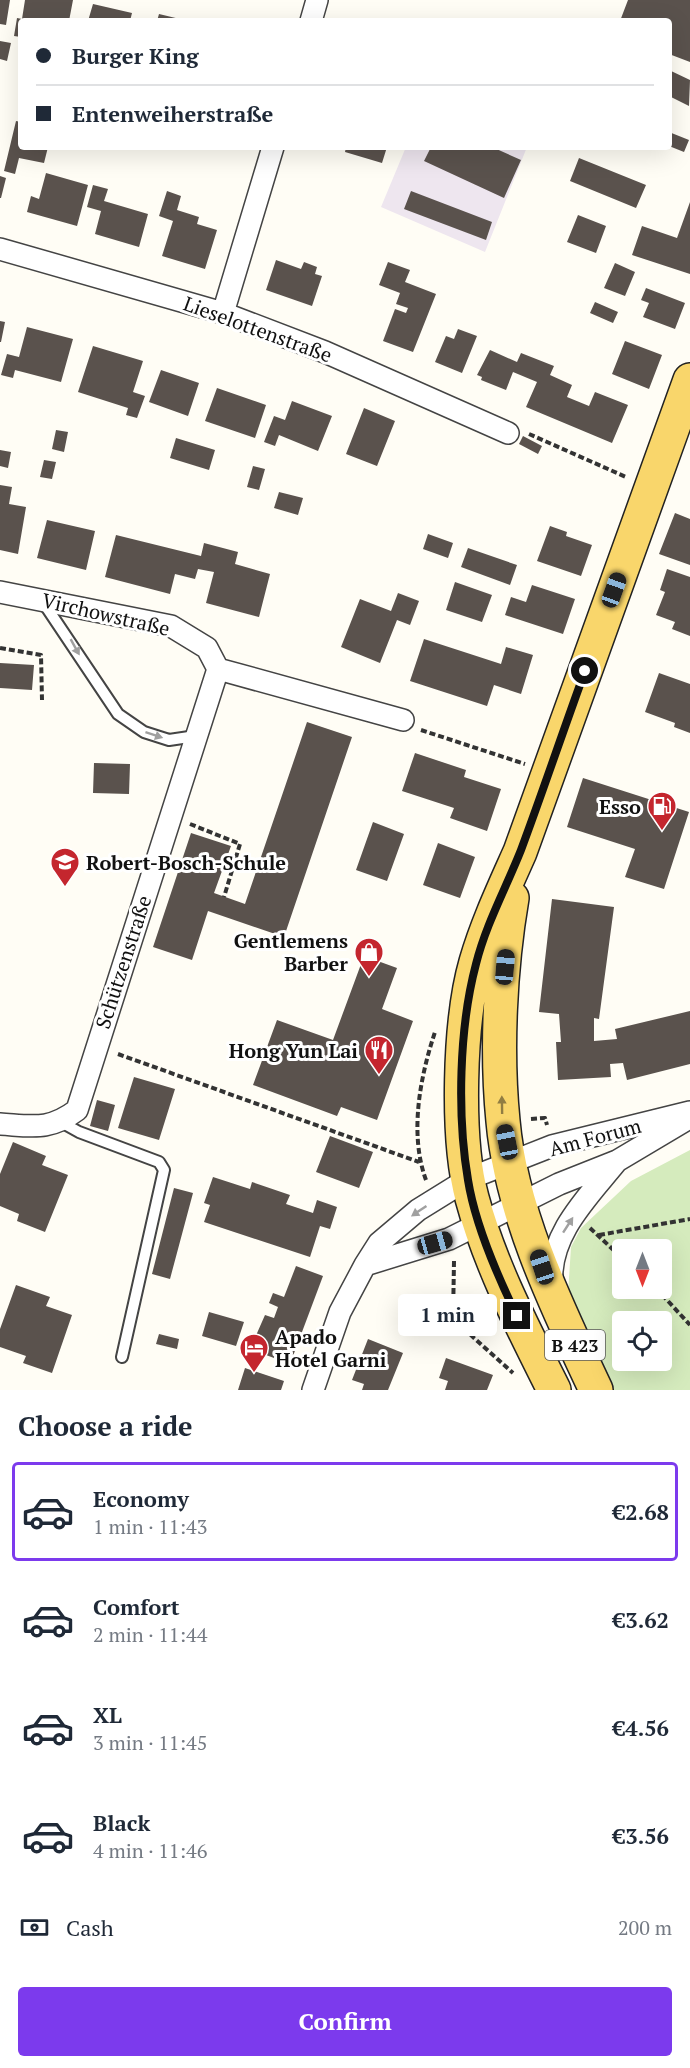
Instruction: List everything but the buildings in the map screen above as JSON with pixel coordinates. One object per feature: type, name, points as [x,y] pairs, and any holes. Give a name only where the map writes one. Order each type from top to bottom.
[{"type":"main road","name":"B 423","points":[[468,1179],[462,1080],[464,1040],[476,964],[496,904],[520,852],[690,380]]},
{"type":"main road","name":"B 423","points":[[520,852],[510,909],[501,1041],[503,1121],[520,1203],[554,1301],[596,1390]]},
{"type":"main road","points":[[468,1179],[480,1223]]},
{"type":"main road","name":"B 423","points":[[480,1223],[508,1298],[554,1390]]},
{"type":"street","points":[[312,18],[318,0]]},
{"type":"street","points":[[223,313],[272,150]]},
{"type":"street","name":"Lieselottenstraße","points":[[0,249],[223,313],[325,352],[508,433]]},
{"type":"street","name":"Virchowstraße","points":[[0,592],[171,626],[207,648],[218,669]]},
{"type":"street","points":[[218,669],[403,720]]},
{"type":"street","name":"Schützenstraße","points":[[61,1122],[77,1110],[218,669]]},
{"type":"street","name":"Am Forum","points":[[313,1390],[340,1312],[365,1265],[379,1243],[418,1210],[468,1179],[552,1146],[690,1112]]},
{"type":"street","name":"Am Forum","points":[[365,1265],[448,1239],[520,1203],[617,1161],[690,1118]]},
{"type":"street","points":[[0,1124],[45,1126],[61,1122]]},
{"type":"street","name":"Am Forum","points":[[554,1301],[551,1271],[562,1233],[617,1161]]},
{"type":"lane","points":[[41,599],[69,636],[92,676],[118,714],[144,732],[169,740],[196,736]]},
{"type":"lane","points":[[61,1122],[79,1132],[159,1162],[164,1170],[122,1357]]},
{"type":"path","points":[[508,433],[534,434],[651,489]]},
{"type":"path","points":[[0,648],[41,655],[42,700]]},
{"type":"path","points":[[403,720],[414,727],[548,772]]},
{"type":"path","points":[[170,816],[240,844],[224,897]]},
{"type":"path","points":[[426,1182],[419,1162],[422,1071],[436,1027]]},
{"type":"path","points":[[96,1046],[419,1162]]},
{"type":"path","points":[[524,1119],[546,1118],[549,1132]]},
{"type":"path","points":[[598,1236],[690,1219]]},
{"type":"path","points":[[583,1221],[612,1249]]},
{"type":"path","points":[[454,1261],[453,1319],[512,1372],[517,1381]]},
{"type":"path","points":[[666,1299],[690,1325]]},
{"type":"shaded area","points":[[405,150],[526,150],[485,252],[381,207]]},
{"type":"green space","points":[[690,1150],[690,1390],[614,1390],[568,1294],[571,1247],[581,1228],[631,1181]]},
{"type":"place","name":"Esso","points":[[662,832]]},
{"type":"place","name":"Robert-Bosch-Schule","points":[[65,888]]},
{"type":"place","name":"Gentlemens Barber","points":[[369,978]]},
{"type":"place","name":"Hong Yun Lai","points":[[379,1076]]},
{"type":"place","name":"Apado Hotel Garni","points":[[254,1374]]},
{"type":"route","points":[[517,1316],[480,1223],[468,1179],[463,1117],[464,1040],[476,964],[496,904],[520,852],[585,671]]}]
